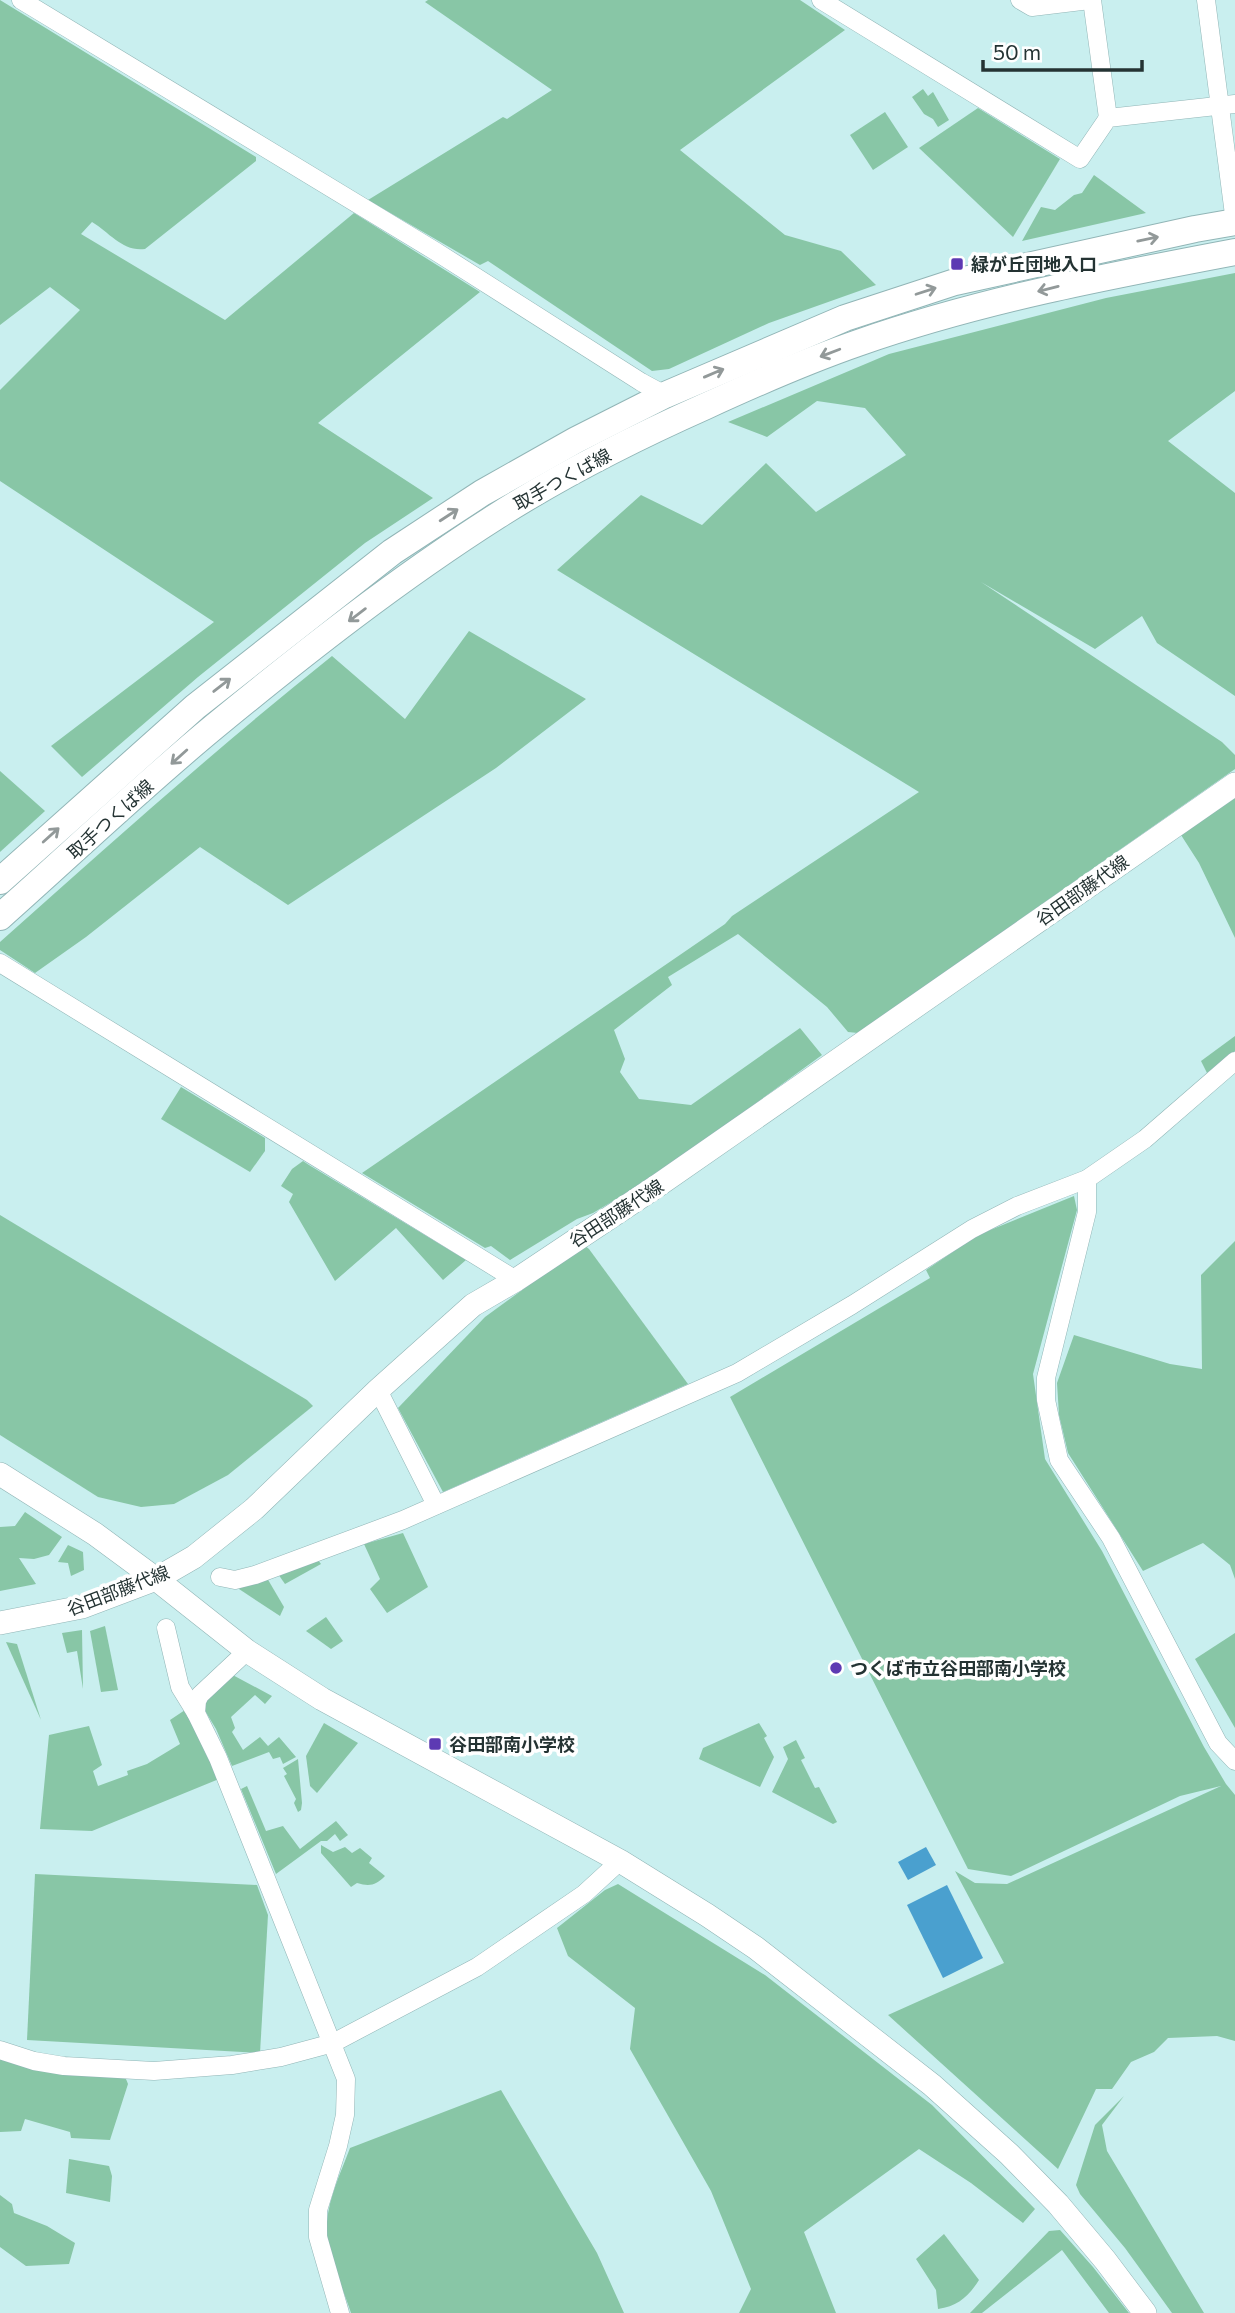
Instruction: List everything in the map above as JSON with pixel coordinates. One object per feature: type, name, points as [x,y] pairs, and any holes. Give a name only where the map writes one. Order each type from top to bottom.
[{"type":"main road","name":"取手つくば線","points":[[0,881],[195,707],[392,552],[529,465],[665,395],[845,318],[955,282],[1235,222]]},
{"type":"main road","name":"取手つくば線","points":[[0,917],[213,728],[324,639],[411,574],[496,516],[589,463],[778,373],[858,343],[962,310],[1079,281],[1235,252]]},
{"type":"main road","name":"谷田部藤代線","points":[[0,1623],[82,1607],[156,1579],[194,1557],[254,1510],[378,1390],[473,1305],[516,1280],[660,1184],[1235,784]]},
{"type":"main road","points":[[0,1474],[95,1534],[247,1651],[322,1699],[620,1861],[756,1948],[932,2085],[1009,2154],[1058,2204],[1145,2313]]},
{"type":"street","points":[[21,0],[435,251],[665,395]]},
{"type":"street","points":[[821,0],[1080,159],[1108,118],[1091,0],[1032,7],[1020,0]]},
{"type":"street","points":[[1206,0],[1227,105],[1235,222]]},
{"type":"street","points":[[1108,118],[1227,105]]},
{"type":"street","points":[[0,963],[516,1280]]},
{"type":"street","points":[[220,1577],[235,1580],[255,1575],[380,1529],[737,1373],[852,1305],[972,1229],[1017,1206],[1087,1179],[1145,1139],[1235,1061]]},
{"type":"street","points":[[1087,1179],[1087,1212],[1046,1378],[1046,1400],[1059,1460],[1111,1538],[1218,1743],[1235,1761]]},
{"type":"street","points":[[378,1390],[436,1505]]},
{"type":"street","points":[[166,1628],[180,1687],[218,1758],[346,2079],[345,2115],[318,2210],[318,2237],[340,2313]]},
{"type":"street","points":[[196,1713],[200,1695],[247,1651]]},
{"type":"street","points":[[0,2050],[34,2061],[64,2066],[154,2071],[232,2065],[281,2057],[333,2043],[477,1967],[584,1894],[620,1861]]},
{"type":"green space","points":[[0,0],[256,157],[256,161],[145,249],[123,245],[92,222],[81,234],[225,320],[354,213],[480,292],[318,423],[433,498],[365,543],[198,677],[82,777],[51,746],[214,622],[0,481],[0,390],[80,310],[50,287],[0,325]]},
{"type":"green space","points":[[800,0],[845,30],[680,150],[785,235],[841,251],[876,285],[769,323],[669,369],[652,371],[488,261],[480,265],[368,200],[552,90],[425,2]]},
{"type":"green space","points":[[923,89],[928,96],[933,92],[949,120],[938,127],[912,97]]},
{"type":"green space","points":[[978,108],[1060,159],[1013,237],[919,148]]},
{"type":"green space","points":[[885,112],[908,147],[873,170],[850,135]]},
{"type":"green space","points":[[1094,175],[1146,213],[1022,241],[1041,207],[1055,210],[1074,195],[1082,193]]},
{"type":"green space","points":[[1235,273],[1235,391],[1168,441],[1235,493],[1235,696],[1157,643],[1142,616],[1095,649],[981,582],[1222,742],[1235,755],[1235,769],[858,1033],[848,1032],[827,1007],[738,934],[668,977],[672,985],[614,1030],[625,1059],[620,1072],[639,1099],[691,1105],[800,1028],[822,1055],[660,1173],[510,1260],[491,1246],[485,1248],[362,1173],[725,924],[732,916],[919,792],[557,570],[641,495],[702,525],[766,463],[816,512],[906,455],[865,408],[817,401],[767,437],[728,422],[889,354],[1106,298]]},
{"type":"green space","points":[[469,631],[586,699],[496,768],[288,905],[200,847],[86,937],[35,973],[0,950],[0,942],[82,869],[332,656],[405,719]]},
{"type":"green space","points":[[0,771],[45,811],[0,852]]},
{"type":"green space","points":[[1235,798],[1235,938],[1199,863],[1181,835]]},
{"type":"green space","points":[[1235,1036],[1235,1051],[1207,1073],[1201,1061]]},
{"type":"green space","points":[[181,1087],[265,1138],[265,1151],[250,1172],[161,1119]]},
{"type":"green space","points":[[303,1161],[466,1260],[443,1280],[396,1228],[335,1281],[289,1202],[293,1194],[281,1186],[292,1169]]},
{"type":"green space","points":[[1074,1196],[1077,1210],[1033,1374],[1045,1459],[1102,1551],[1204,1747],[1235,1795],[1235,2041],[1217,2036],[1168,2038],[1154,2052],[1131,2062],[1112,2089],[1096,2089],[1058,2169],[888,2015],[1004,1963],[955,1871],[975,1883],[1007,1884],[1221,1786],[1180,1796],[1011,1876],[968,1869],[730,1397],[930,1278],[926,1270],[978,1235]]},
{"type":"green space","points":[[0,1215],[313,1406],[228,1475],[174,1504],[141,1507],[98,1497],[0,1435]]},
{"type":"green space","points":[[1235,1241],[1235,1579],[1230,1565],[1203,1543],[1143,1571],[1068,1453],[1059,1415],[1057,1383],[1074,1335],[1170,1364],[1202,1369],[1201,1275]]},
{"type":"green space","points":[[584,1245],[688,1384],[443,1492],[398,1408],[485,1317]]},
{"type":"green space","points":[[25,1512],[62,1537],[49,1555],[34,1559],[19,1558],[36,1584],[0,1591],[0,1527],[15,1526]]},
{"type":"green space","points":[[403,1533],[428,1587],[387,1613],[370,1589],[380,1579],[364,1544]]},
{"type":"green space","points":[[68,1545],[83,1552],[84,1570],[71,1576],[68,1563],[58,1562]]},
{"type":"green space","points":[[318,1560],[321,1564],[285,1584],[278,1574]]},
{"type":"green space","points":[[267,1578],[284,1607],[280,1616],[239,1589]]},
{"type":"green space","points":[[326,1617],[343,1641],[331,1649],[306,1631]]},
{"type":"green space","points":[[105,1626],[118,1690],[101,1692],[90,1631]]},
{"type":"green space","points":[[82,1630],[83,1689],[77,1651],[67,1653],[62,1633]]},
{"type":"green space","points":[[1235,1633],[1235,1728],[1195,1659]]},
{"type":"green space","points":[[6,1642],[17,1644],[41,1720]]},
{"type":"green space","points":[[229,1673],[272,1696],[265,1704],[255,1695],[231,1717],[235,1728],[232,1732],[243,1750],[260,1737],[268,1746],[279,1737],[296,1757],[283,1764],[280,1757],[273,1759],[269,1752],[232,1766],[216,1729],[201,1704]]},
{"type":"green space","points":[[185,1710],[219,1779],[92,1831],[40,1829],[49,1735],[89,1726],[102,1765],[93,1771],[98,1786],[128,1775],[127,1771],[147,1764],[180,1744],[170,1720]]},
{"type":"green space","points":[[324,1723],[358,1743],[317,1793],[310,1786],[306,1756]]},
{"type":"green space","points":[[759,1723],[774,1757],[760,1787],[699,1759],[703,1748]]},
{"type":"green space","points":[[796,1740],[805,1758],[801,1760],[815,1788],[819,1787],[837,1822],[833,1824],[772,1792],[788,1759],[783,1747]]},
{"type":"green space","points":[[298,1759],[302,1803],[298,1812],[294,1803],[296,1799],[284,1776],[287,1774],[283,1768]]},
{"type":"green space","points":[[247,1786],[266,1831],[283,1826],[300,1849],[336,1821],[348,1835],[340,1841],[335,1834],[327,1841],[321,1841],[276,1874],[241,1789]]},
{"type":"green space","points":[[321,1845],[333,1852],[345,1847],[352,1853],[360,1848],[372,1858],[369,1863],[385,1876],[372,1884],[357,1883],[351,1887],[321,1853]]},
{"type":"green space","points":[[35,1874],[257,1885],[268,1915],[260,2053],[27,2040]]},
{"type":"green space","points":[[618,1884],[765,1975],[932,2105],[1035,2209],[1023,2223],[971,2183],[919,2149],[804,2232],[836,2313],[739,2313],[751,2289],[711,2191],[630,2049],[635,2008],[568,1956],[557,1928],[605,1890]]},
{"type":"green space","points":[[0,2057],[124,2074],[128,2084],[110,2140],[71,2138],[70,2132],[25,2119],[21,2131],[0,2132]]},
{"type":"green space","points":[[501,2090],[597,2253],[624,2313],[351,2313],[331,2257],[327,2233],[333,2194],[350,2148]]},
{"type":"green space","points":[[1124,2096],[1102,2125],[1107,2151],[1204,2313],[1172,2313],[1125,2248],[1080,2194],[1076,2185],[1095,2125]]},
{"type":"green space","points":[[69,2159],[109,2166],[112,2176],[110,2202],[66,2193]]},
{"type":"green space","points":[[0,2195],[12,2204],[14,2213],[47,2226],[75,2243],[69,2264],[26,2266],[0,2247]]},
{"type":"green space","points":[[1060,2230],[1129,2313],[1109,2313],[1062,2250],[982,2313],[970,2313],[1049,2231]]},
{"type":"green space","points":[[944,2234],[979,2280],[962,2300],[938,2309],[936,2290],[916,2259]]},
{"type":"water","points":[[926,1847],[936,1865],[908,1880],[898,1862]]},
{"type":"water","points":[[947,1885],[983,1958],[943,1978],[907,1905]]},
{"type":"place","name":"緑が丘団地入口","points":[[957,264]]},
{"type":"place","name":"つくば市立谷田部南小学校","points":[[836,1668]]},
{"type":"place","name":"谷田部南小学校","points":[[435,1744]]}]
